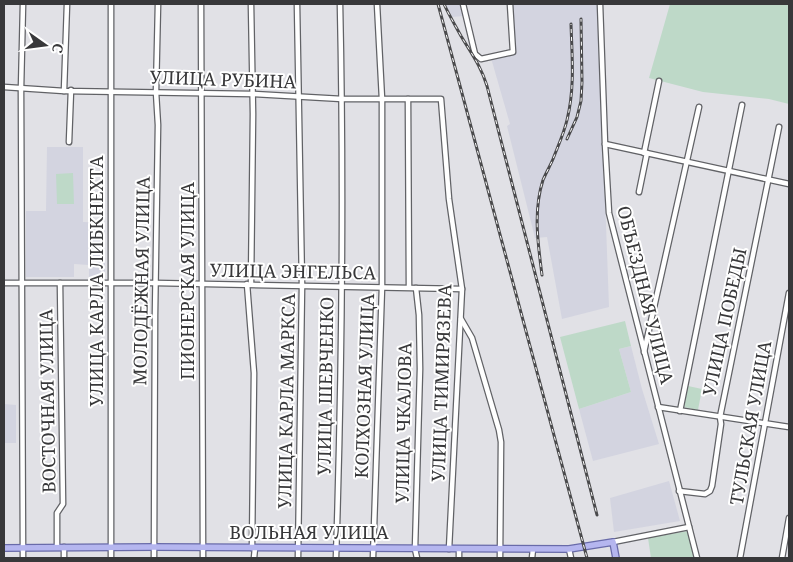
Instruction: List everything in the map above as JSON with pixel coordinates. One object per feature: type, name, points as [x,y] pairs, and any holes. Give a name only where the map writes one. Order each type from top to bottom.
[{"type":"main road","name":"ВОЛЬНАЯ УЛИЦА","points":[[4,548],[569,549],[613,542]]},
{"type":"main road","points":[[613,542],[616,558]]},
{"type":"street","points":[[22,558],[23,4]]},
{"type":"street","points":[[64,90],[67,4]]},
{"type":"street","name":"УЛИЦА КАРЛА ЛИБКНЕХТА","points":[[111,4],[111,558]]},
{"type":"street","name":"МОЛОДЁЖНАЯ УЛИЦА","points":[[154,558],[158,4]]},
{"type":"street","name":"ПИОНЕРСКАЯ УЛИЦА","points":[[201,4],[203,558]]},
{"type":"street","points":[[251,4],[253,114],[249,284],[254,373],[254,558]]},
{"type":"street","name":"УЛИЦА КАРЛА МАРКСА","points":[[296,4],[302,286],[298,558]]},
{"type":"street","name":"УЛИЦА ШЕВЧЕНКО","points":[[336,558],[342,286],[340,4]]},
{"type":"street","name":"КОЛХОЗНАЯ УЛИЦА","points":[[374,558],[382,286],[382,99],[377,4]]},
{"type":"street","points":[[463,4],[475,54],[481,59],[513,52],[510,4]]},
{"type":"street","name":"ОБЪЕЗДНАЯ УЛИЦА","points":[[600,4],[609,213],[697,558]]},
{"type":"street","points":[[639,192],[659,81]]},
{"type":"street","name":"УЛИЦА РУБИНА","points":[[4,88],[252,94],[342,99],[442,99]]},
{"type":"street","points":[[69,142],[71,90]]},
{"type":"street","points":[[408,99],[409,287]]},
{"type":"street","name":"УЛИЦА ТИМИРЯЗЕВА","points":[[442,99],[449,199],[462,289],[449,548]]},
{"type":"street","points":[[680,411],[742,105]]},
{"type":"street","points":[[644,354],[699,107]]},
{"type":"street","name":"УЛИЦА ПОБЕДЫ","points":[[679,491],[705,494],[710,492],[712,486],[721,424],[720,417],[734,342],[779,128]]},
{"type":"street","points":[[605,144],[789,184]]},
{"type":"street","name":"УЛИЦА ЭНГЕЛЬСА","points":[[4,283],[249,284],[462,289]]},
{"type":"street","name":"ВОСТОЧНАЯ УЛИЦА","points":[[57,547],[57,513],[63,504],[60,283]]},
{"type":"street","name":"УЛИЦА ЧКАЛОВА","points":[[416,288],[419,315],[420,369],[415,549],[417,558]]},
{"type":"street","name":"ТУЛЬСКАЯ УЛИЦА","points":[[740,558],[789,293]]},
{"type":"street","points":[[460,318],[472,338],[499,430],[501,442],[500,558]]},
{"type":"street","points":[[658,408],[789,428]]},
{"type":"street","points":[[782,558],[789,518]]},
{"type":"street","name":"ВОЛЬНАЯ УЛИЦА","points":[[613,542],[689,527]]},
{"type":"street","points":[[64,547],[64,558]]},
{"type":"street","points":[[459,549],[459,558]]},
{"type":"street","points":[[532,558],[533,549]]},
{"type":"street","points":[[569,549],[571,558]]},
{"type":"shaded area","points":[[445,4],[460,4],[463,16],[452,17]]},
{"type":"shaded area","points":[[513,4],[598,4],[609,307],[562,319],[547,237],[535,238],[507,126],[510,124],[491,58],[516,54]]},
{"type":"shaded area","points":[[47,147],[83,147],[83,222],[105,223],[105,277],[89,277],[89,265],[74,264],[74,277],[26,277],[26,211],[46,211]]},
{"type":"shaded area","points":[[631,346],[659,444],[593,461],[579,409],[631,392],[619,349]]},
{"type":"shaded area","points":[[4,404],[16,405],[16,443],[4,443]]},
{"type":"shaded area","points":[[669,481],[680,521],[614,532],[610,498]]},
{"type":"green space","points":[[670,4],[789,4],[789,104],[769,99],[703,92],[649,78]]},
{"type":"green space","points":[[73,173],[74,204],[57,204],[56,174]]},
{"type":"green space","points":[[625,321],[631,346],[619,349],[631,392],[579,409],[560,337]]},
{"type":"green space","points":[[688,386],[702,389],[698,410],[684,407]]},
{"type":"green space","points":[[688,531],[695,558],[651,558],[648,538]]},
{"type":"railway","points":[[438,4],[587,558]]},
{"type":"railway","points":[[444,4],[485,79],[597,515]]},
{"type":"railway","points":[[567,139],[577,117],[581,101],[581,19]]},
{"type":"railway","points":[[542,275],[537,228],[538,204],[543,180],[563,135],[570,108],[572,72],[571,24]]}]
